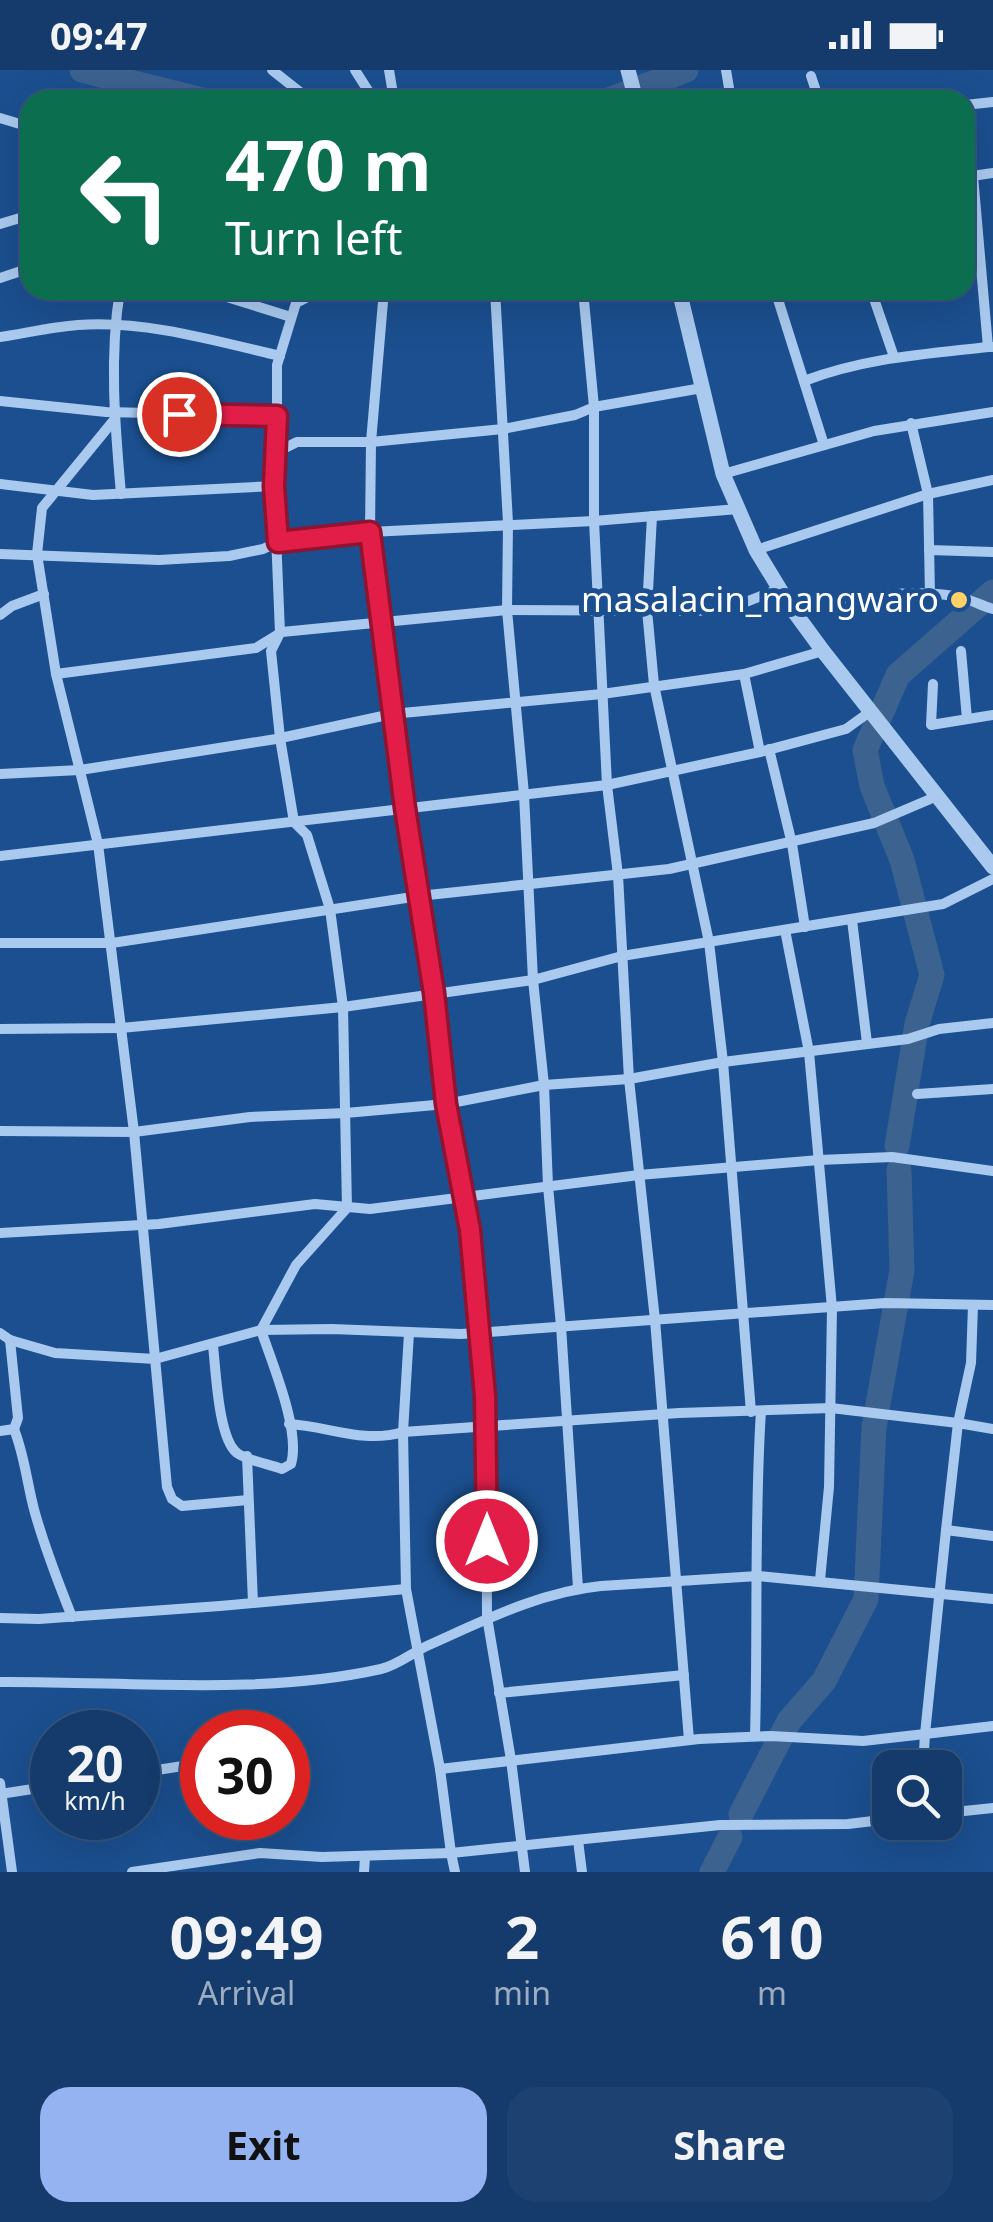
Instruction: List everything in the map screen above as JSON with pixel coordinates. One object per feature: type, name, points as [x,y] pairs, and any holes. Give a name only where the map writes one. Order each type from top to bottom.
[{"type":"street","points":[[272,70],[297,90]]},
{"type":"street","points":[[812,76],[816,90]]},
{"type":"street","points":[[804,381],[826,372],[894,357],[991,347],[987,255],[975,202]]},
{"type":"street","points":[[118,300],[114,326],[114,416],[121,494]]},
{"type":"street","points":[[236,300],[291,317]]},
{"type":"street","points":[[212,1346],[229,1442],[237,1452],[282,1469],[290,1464],[294,1454],[261,1330],[296,1265],[347,1208],[343,1007],[330,908],[307,835],[294,822],[271,651],[280,633],[274,486],[280,356],[296,303],[302,300]]},
{"type":"street","points":[[383,300],[371,442],[370,532],[446,1104],[466,1196],[481,1332],[486,1427],[487,1617],[525,1872]]},
{"type":"street","points":[[496,300],[508,523],[507,610],[524,794],[533,980],[562,1326],[578,1588]]},
{"type":"street","points":[[583,300],[594,407],[594,521],[602,694],[618,875],[629,1079],[655,1320],[689,1740]]},
{"type":"street","points":[[681,300],[723,474],[756,550],[790,606],[935,796],[987,844],[993,866]]},
{"type":"street","points":[[778,300],[824,445]]},
{"type":"street","points":[[874,300],[894,357]]},
{"type":"street","points":[[0,336],[79,325],[114,326],[204,338],[280,356]]},
{"type":"street","points":[[277,463],[283,449],[297,442],[371,442],[503,429],[575,415],[594,407],[702,388]]},
{"type":"street","points":[[0,401],[114,416],[277,416]]},
{"type":"street","points":[[723,474],[911,423],[993,412]]},
{"type":"street","points":[[114,416],[42,508],[37,554],[56,674],[98,844],[112,943],[168,1487],[172,1500],[182,1506],[248,1500]]},
{"type":"street","points":[[911,423],[928,494],[930,595]]},
{"type":"street","points":[[756,550],[928,494],[993,480]]},
{"type":"street","points":[[0,484],[53,492],[121,494],[274,486]]},
{"type":"street","points":[[0,554],[159,560],[228,556],[278,542],[370,532],[738,509]]},
{"type":"street","points":[[652,516],[647,610],[654,686],[709,942],[756,1412],[755,1736]]},
{"type":"street","points":[[929,550],[993,552]]},
{"type":"street","points":[[56,674],[256,648],[280,633],[380,621],[507,610],[733,607],[780,589]]},
{"type":"street","points":[[0,615],[44,594]]},
{"type":"street","points":[[790,606],[839,599],[930,595],[962,598],[992,609]]},
{"type":"street","points":[[0,774],[80,770],[280,738],[392,714],[602,694],[744,674],[823,651]]},
{"type":"street","points":[[960,651],[967,719]]},
{"type":"street","points":[[744,674],[792,844],[805,927]]},
{"type":"street","points":[[933,684],[931,725],[993,715]]},
{"type":"street","points":[[0,856],[608,785],[765,750],[846,729],[875,716]]},
{"type":"street","points":[[0,944],[112,943],[330,908],[695,864],[874,823],[935,796]]},
{"type":"street","points":[[0,1030],[121,1028],[343,1007],[533,980],[622,956],[943,904],[993,879]]},
{"type":"street","points":[[852,920],[867,1043]]},
{"type":"street","points":[[785,930],[809,1052],[832,1308],[829,1487],[820,1580]]},
{"type":"street","points":[[0,1131],[134,1132],[250,1117],[446,1104],[544,1086],[629,1079],[993,1023]]},
{"type":"street","points":[[917,1094],[993,1089]]},
{"type":"street","points":[[0,1233],[142,1225],[316,1204],[370,1209],[639,1175],[820,1160],[892,1157],[993,1171]]},
{"type":"street","points":[[72,1617],[48,1560],[25,1458],[14,1429],[18,1418],[5,1336],[55,1353],[155,1360],[261,1330],[481,1332],[885,1303],[993,1305]]},
{"type":"street","points":[[924,1750],[958,1423],[971,1363],[973,1304]]},
{"type":"street","points":[[408,1333],[403,1432],[406,1589],[455,1872]]},
{"type":"street","points":[[289,1424],[317,1425],[354,1436],[388,1436],[567,1420],[831,1408],[993,1430]]},
{"type":"street","points":[[0,1431],[14,1429]]},
{"type":"street","points":[[246,1456],[254,1603]]},
{"type":"street","points":[[946,1530],[993,1536]]},
{"type":"street","points":[[0,1682],[224,1685],[350,1675],[388,1667],[487,1617],[578,1588],[758,1576],[993,1599]]},
{"type":"street","points":[[0,1618],[72,1617],[406,1589]]},
{"type":"street","points":[[499,1693],[684,1675]]},
{"type":"street","points":[[440,1769],[689,1740],[771,1736],[863,1741],[993,1726]]},
{"type":"street","points":[[0,1784],[12,1872]]},
{"type":"street","points":[[0,1794],[30,1789]]},
{"type":"street","points":[[962,1811],[993,1808]]},
{"type":"street","points":[[132,1872],[260,1853],[365,1857],[451,1853],[720,1825],[872,1821]]},
{"type":"street","points":[[578,1840],[582,1872]]},
{"type":"street","points":[[364,1872],[365,1857]]},
{"type":"waterway","points":[[82,70],[162,90]]},
{"type":"waterway","points":[[635,90],[686,70]]},
{"type":"waterway","points":[[897,1146],[917,1024],[932,975],[902,860],[872,786],[865,750],[898,675],[993,592]]},
{"type":"waterway","points":[[741,1814],[789,1721],[824,1681],[866,1599],[874,1427],[902,1270],[899,1170]]},
{"type":"waterway","points":[[712,1872],[730,1837]]},
{"type":"place","name":"masalacin_mangwaro","points":[[959,600]]},
{"type":"route","points":[[179,414],[277,416],[274,486],[278,542],[370,532],[446,1104],[470,1230],[485,1396],[487,1541]]}]
